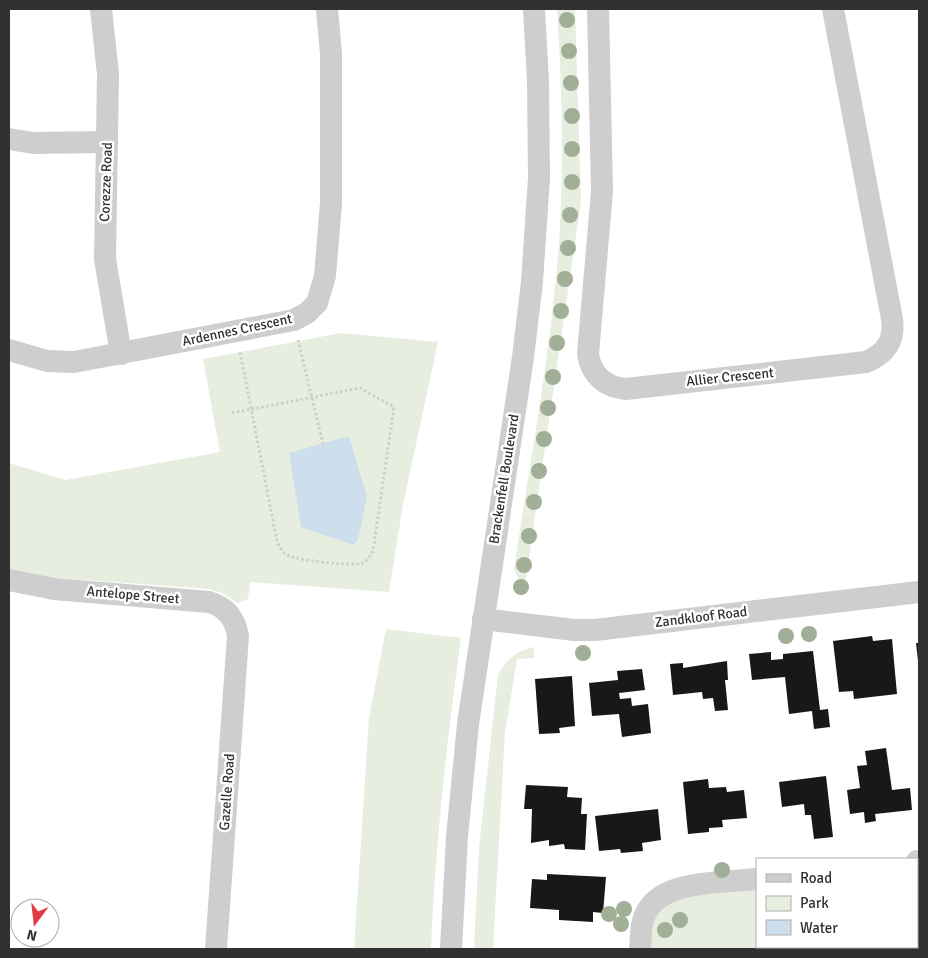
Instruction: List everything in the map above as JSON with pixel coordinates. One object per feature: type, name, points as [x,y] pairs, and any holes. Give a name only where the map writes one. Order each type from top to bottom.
[{"type":"street","name":"Corezze Road","points":[[101,9],[108,74],[105,259],[121,354]]},
{"type":"street","name":"Ardennes Crescent","points":[[9,350],[47,361],[86,360],[294,320],[307,313],[317,303],[326,276],[331,202],[331,54],[327,9]]},
{"type":"street","name":"Brackenfell Boulevard","points":[[451,949],[457,837],[468,724],[523,357],[536,240],[539,126],[534,9]]},
{"type":"street","name":"Allier Crescent","points":[[598,9],[602,192],[588,354],[589,362],[597,376],[610,386],[626,389],[866,362],[881,354],[887,348],[894,329],[833,9]]},
{"type":"street","points":[[9,139],[33,143],[108,142]]},
{"type":"street","name":"Antelope Street","points":[[9,580],[54,589],[209,602],[217,604],[231,615],[236,623],[238,636]]},
{"type":"street","name":"Zandkloof Road","points":[[483,619],[590,630],[919,592]]},
{"type":"street","name":"Gazelle Road","points":[[216,949],[238,636]]},
{"type":"street","points":[[640,949],[644,917],[655,899],[664,893],[683,887],[756,879]]},
{"type":"path","points":[[294,320],[323,444]]},
{"type":"path","points":[[232,414],[252,410],[312,398],[360,388],[394,407],[373,551],[363,562],[354,564],[294,558],[283,552],[279,547],[252,410],[236,332]]},
{"type":"green space","points":[[557,9],[575,9],[581,202],[524,591],[514,569],[536,429],[555,288],[562,184],[561,79]]},
{"type":"green space","points":[[341,333],[438,342],[403,505],[389,592],[250,582],[248,599],[237,603],[224,594],[209,589],[44,577],[9,570],[9,463],[65,480],[220,452],[203,359]]},
{"type":"green space","points":[[386,629],[461,638],[442,794],[435,871],[431,949],[354,949],[369,718]]},
{"type":"green space","points":[[534,647],[534,658],[517,659],[505,733],[493,949],[474,949],[479,848],[498,675],[513,656]]},
{"type":"green space","points":[[756,889],[756,948],[785,949],[650,949],[651,930],[654,920],[667,905],[691,896]]},
{"type":"water","points":[[349,436],[367,497],[358,540],[353,545],[301,527],[289,453]]},
{"type":"building","points":[[872,636],[873,641],[892,639],[897,694],[854,699],[853,691],[839,692],[833,641]]},
{"type":"building","points":[[916,643],[919,643],[919,661],[918,661]]},
{"type":"building","points":[[813,651],[820,710],[828,709],[830,727],[814,729],[812,711],[789,714],[785,677],[752,680],[749,654],[771,652],[771,660],[783,659],[783,654]]},
{"type":"building","points":[[727,661],[728,680],[725,680],[728,710],[715,711],[713,698],[703,699],[702,692],[673,695],[670,664],[683,663],[683,668]]},
{"type":"building","points":[[642,669],[645,690],[619,693],[620,699],[631,698],[632,706],[648,704],[651,733],[622,737],[619,714],[592,716],[589,683],[618,680],[617,671]]},
{"type":"building","points":[[572,676],[575,726],[559,728],[560,733],[539,734],[535,679]]},
{"type":"building","points":[[886,748],[892,790],[910,788],[912,810],[875,814],[876,821],[865,823],[864,812],[850,814],[847,790],[860,788],[857,766],[867,765],[865,751]]},
{"type":"building","points":[[826,776],[833,837],[814,839],[811,815],[805,815],[804,804],[782,807],[779,782]]},
{"type":"building","points":[[708,779],[709,788],[726,787],[727,792],[744,790],[747,818],[722,820],[723,827],[709,828],[709,832],[688,834],[683,782]]},
{"type":"building","points":[[526,785],[568,787],[567,797],[582,798],[581,814],[587,814],[585,850],[565,849],[564,844],[549,846],[549,840],[531,843],[532,809],[524,809]]},
{"type":"building","points":[[658,809],[661,840],[642,843],[643,851],[621,853],[620,849],[599,851],[595,816]]},
{"type":"building","points":[[547,874],[606,877],[603,913],[593,912],[593,922],[559,920],[559,910],[530,908],[532,879],[547,880]]},
{"type":"building","points":[[919,902],[919,949],[907,949],[918,948]]},
{"type":"building","points":[[799,948],[852,948],[852,949]]}]
